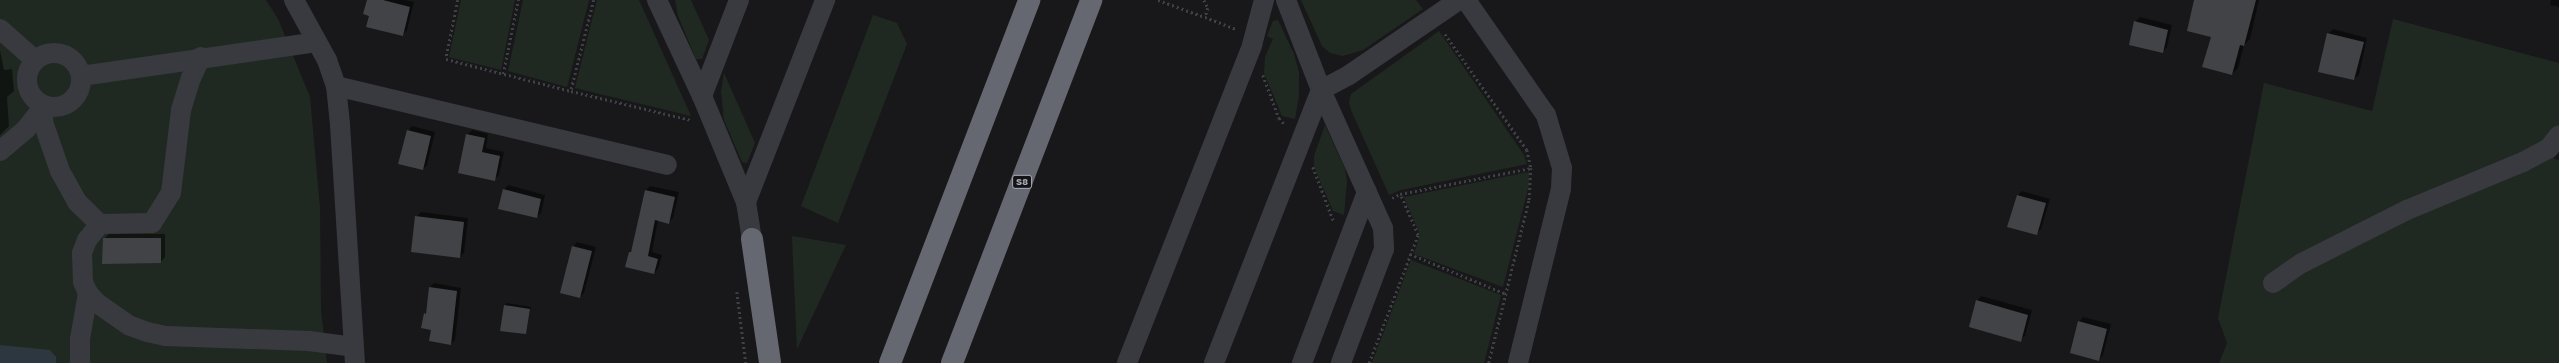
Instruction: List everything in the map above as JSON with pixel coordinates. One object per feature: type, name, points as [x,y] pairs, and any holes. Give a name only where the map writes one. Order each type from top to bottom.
[{"type":"highway","points":[[890,363],[1029,0]]},
{"type":"highway","name":"S8","points":[[952,363],[1091,0]]},
{"type":"highway","points":[[752,239],[770,363]]},
{"type":"street","points":[[100,224],[87,240],[82,253],[83,282],[88,293],[111,314],[147,332],[166,336],[309,341],[354,355],[340,125],[336,86],[327,60],[294,0]]},
{"type":"street","points":[[657,0],[702,96],[746,202],[752,239]]},
{"type":"street","points":[[702,96],[739,0]]},
{"type":"street","points":[[746,202],[825,0]]},
{"type":"street","points":[[1127,363],[1252,45],[1264,0]]},
{"type":"street","points":[[1286,0],[1321,90],[1376,194],[1383,228],[1384,248],[1341,363]]},
{"type":"street","points":[[1214,363],[1321,90],[1349,75],[1459,0]]},
{"type":"street","points":[[1466,0],[1546,115],[1562,168],[1561,189],[1518,363]]},
{"type":"street","points":[[0,29],[35,60]]},
{"type":"street","points":[[81,76],[202,57],[269,50],[317,42]]},
{"type":"street","points":[[52,52],[61,53],[76,62],[81,76],[80,90],[69,103],[60,107],[44,106],[33,98],[27,83],[27,73],[35,60],[52,52]]},
{"type":"street","points":[[44,106],[43,122],[60,171],[76,202],[100,224],[152,223],[172,193],[175,178],[181,110],[191,78],[202,57]]},
{"type":"street","points":[[336,86],[667,165]]},
{"type":"street","points":[[0,151],[26,129],[44,106]]},
{"type":"street","points":[[2273,283],[2302,263],[2407,210],[2523,162],[2549,148],[2559,134]]},
{"type":"street","points":[[1302,363],[1353,229],[1376,194]]},
{"type":"street","points":[[80,363],[80,339],[88,293]]},
{"type":"path","points":[[458,0],[446,59],[692,121]]},
{"type":"path","points":[[503,74],[518,0]]},
{"type":"path","points":[[571,91],[594,0]]},
{"type":"path","points":[[1158,0],[1243,31],[1239,40],[1252,45]]},
{"type":"path","points":[[1204,0],[1208,8],[1205,17]]},
{"type":"path","points":[[1445,33],[1527,150],[1532,168],[1529,201],[1489,363]]},
{"type":"path","points":[[1260,67],[1279,118],[1284,124],[1304,133]]},
{"type":"path","points":[[1311,163],[1333,222],[1353,229]]},
{"type":"path","points":[[1376,194],[1394,198],[1400,194],[1532,168]]},
{"type":"path","points":[[1369,363],[1418,235],[1400,194]]},
{"type":"path","points":[[1410,254],[1506,294]]},
{"type":"shaded area","points":[[0,0],[266,0],[278,19],[310,97],[320,208],[321,310],[327,363],[0,363]]},
{"type":"shaded area","points":[[461,0],[515,0],[501,70],[449,57]]},
{"type":"shaded area","points":[[523,0],[589,0],[567,87],[508,71]]},
{"type":"shaded area","points":[[597,0],[639,0],[691,116],[575,88]]},
{"type":"shaded area","points":[[675,0],[691,0],[709,40],[702,59],[696,59],[678,16]]},
{"type":"shaded area","points":[[1301,0],[1416,0],[1423,9],[1363,50],[1343,56],[1330,53],[1322,46]]},
{"type":"shaded area","points":[[873,15],[897,23],[907,44],[838,223],[801,206]]},
{"type":"shaded area","points":[[2393,19],[2559,63],[2559,137],[2554,159],[2559,160],[2559,363],[2219,363],[2227,343],[2218,318],[2264,83],[2372,111]]},
{"type":"shaded area","points":[[1278,20],[1294,54],[1299,72],[1299,96],[1295,119],[1282,116],[1264,73],[1265,57],[1273,39],[1267,36],[1273,21]]},
{"type":"shaded area","points":[[1439,31],[1524,155],[1527,164],[1401,190],[1389,195],[1351,110],[1349,102],[1351,94]]},
{"type":"shaded area","points":[[724,73],[755,143],[747,163],[742,162],[724,120],[721,92]]},
{"type":"shaded area","points":[[1325,125],[1345,169],[1347,181],[1344,215],[1333,211],[1314,167],[1314,156]]},
{"type":"shaded area","points":[[1529,172],[1529,185],[1503,287],[1414,254],[1420,235],[1404,197]]},
{"type":"shaded area","points":[[792,236],[846,245],[797,349]]},
{"type":"shaded area","points":[[1411,260],[1501,295],[1484,363],[1372,363]]},
{"type":"shaded area","points":[[0,345],[50,350],[56,357],[56,363],[0,363]]},
{"type":"building","points":[[367,0],[383,0],[410,7],[403,36],[366,27],[369,16],[363,14]]},
{"type":"building","points":[[2194,0],[2256,0],[2244,46],[2240,45],[2232,75],[2202,67],[2211,37],[2187,31]]},
{"type":"building","points":[[2134,21],[2168,30],[2163,53],[2129,45]]},
{"type":"building","points":[[2327,33],[2364,42],[2354,80],[2318,72]]},
{"type":"building","points":[[407,130],[431,136],[423,170],[398,164]]},
{"type":"building","points":[[466,134],[485,138],[482,152],[500,156],[495,181],[458,173]]},
{"type":"building","points":[[503,189],[541,199],[537,218],[498,209]]},
{"type":"building","points":[[645,190],[675,197],[669,224],[655,220],[648,256],[658,259],[654,274],[625,267],[629,252],[631,252]]},
{"type":"building","points":[[2017,195],[2046,203],[2037,235],[2007,227]]},
{"type":"building","points":[[415,216],[464,222],[460,258],[411,252]]},
{"type":"building","points":[[103,238],[161,238],[161,263],[102,264]]},
{"type":"building","points":[[572,246],[592,251],[580,298],[560,293]]},
{"type":"building","points":[[429,287],[457,291],[451,345],[429,341],[431,330],[421,328],[424,313],[426,314]]},
{"type":"building","points":[[1976,300],[2028,315],[2021,342],[1969,327]]},
{"type":"building","points":[[504,305],[530,309],[526,334],[500,331]]},
{"type":"building","points":[[2078,321],[2107,329],[2099,361],[2070,353]]}]
